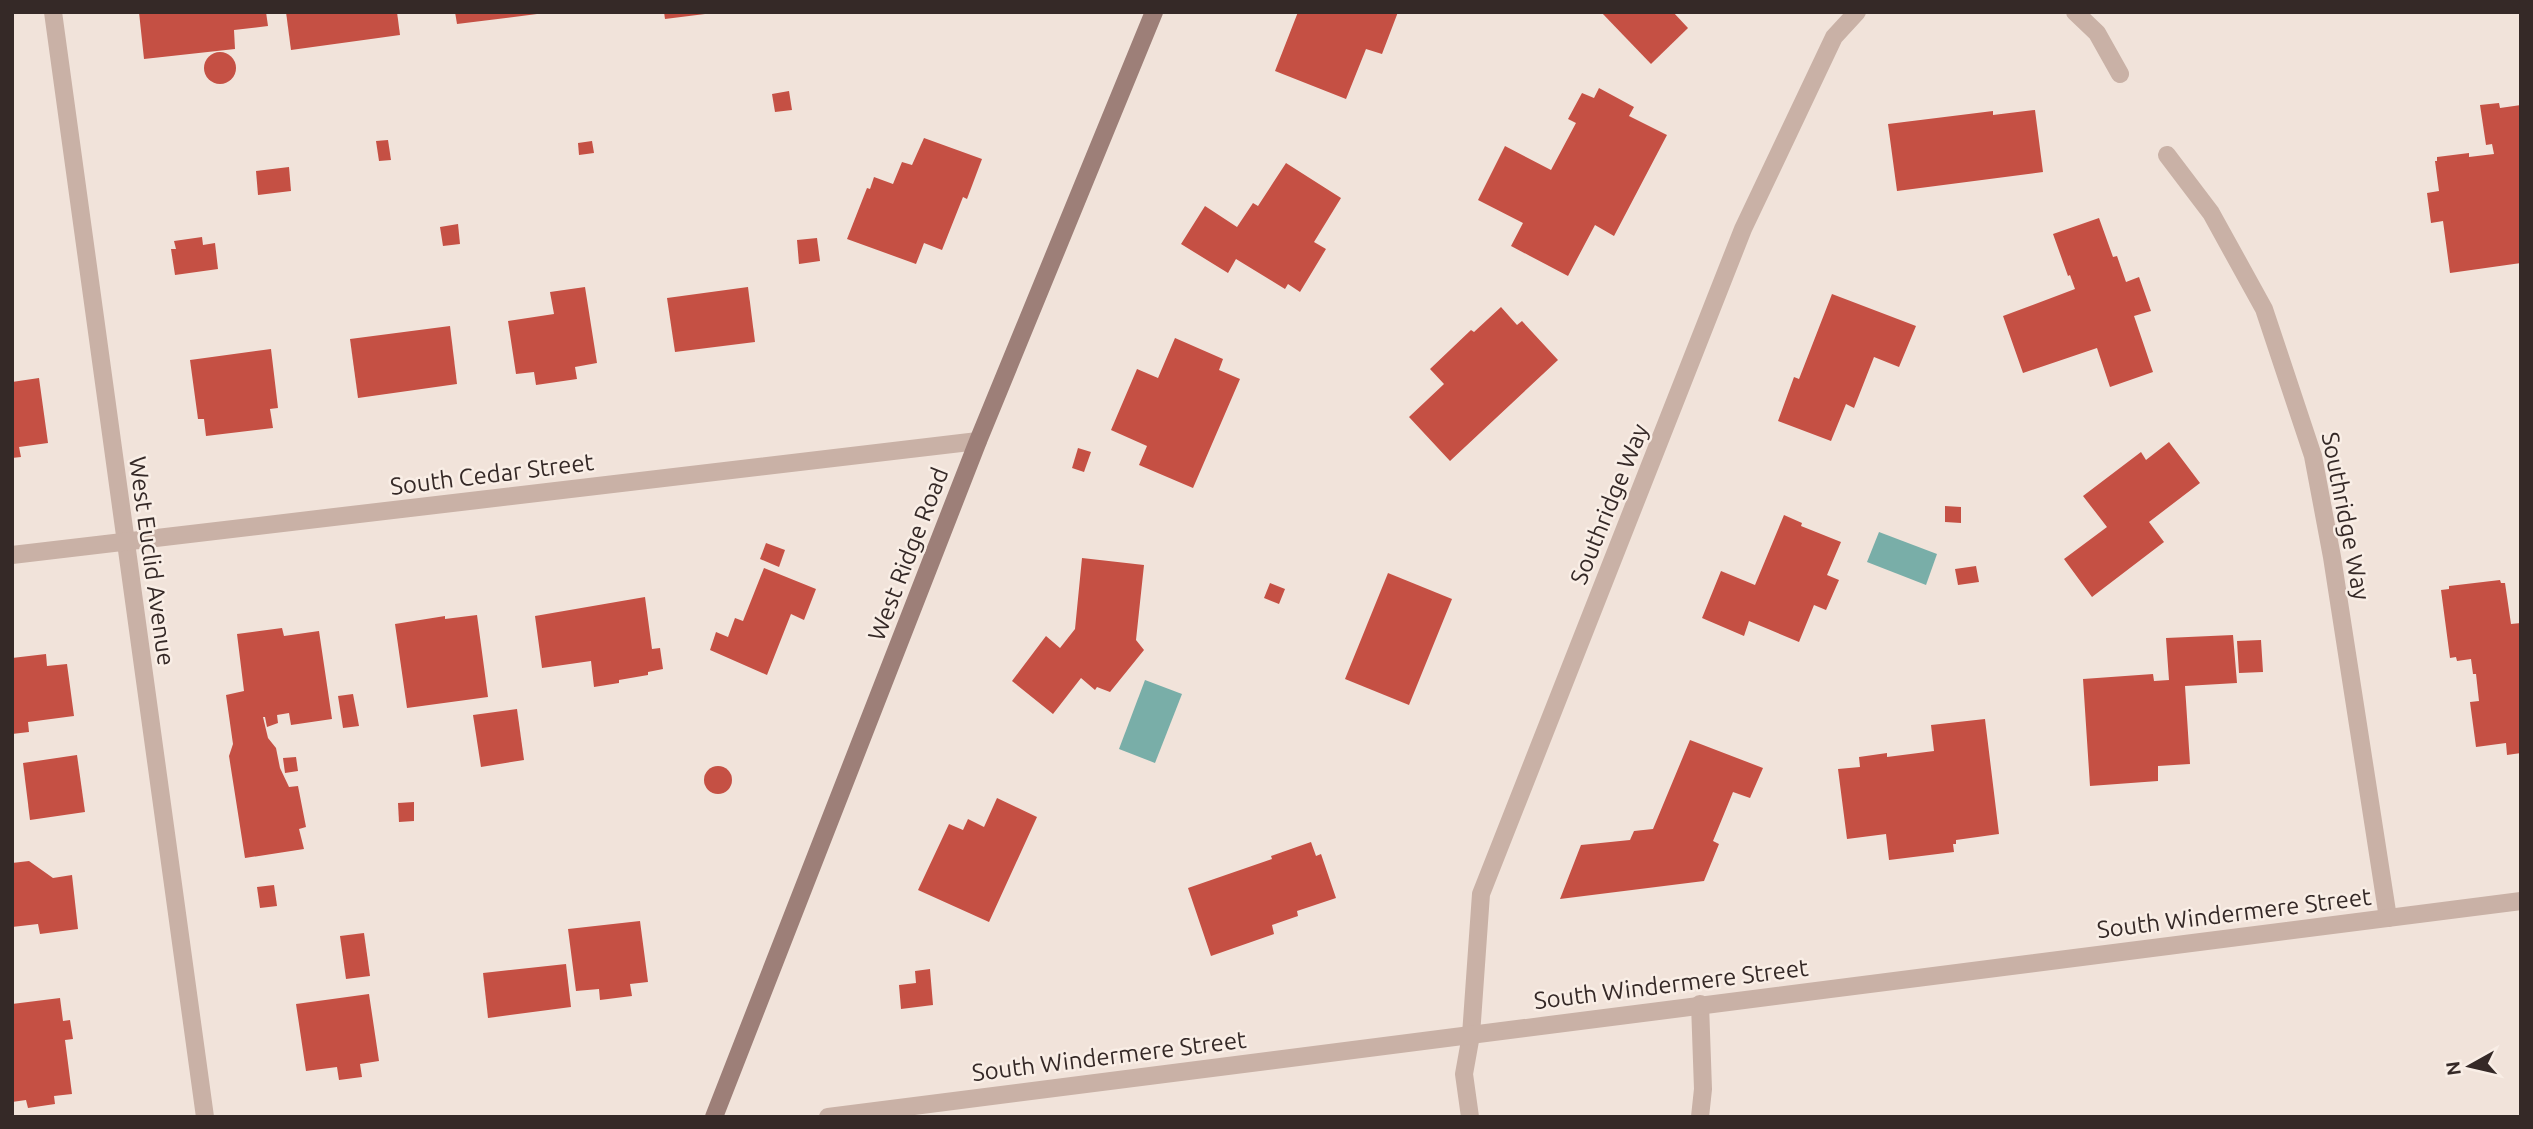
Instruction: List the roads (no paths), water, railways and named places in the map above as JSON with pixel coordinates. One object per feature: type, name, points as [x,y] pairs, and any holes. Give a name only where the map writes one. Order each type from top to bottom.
[{"type":"street","name":"West Euclid Avenue","points":[[53,12],[205,1117]]},
{"type":"street","name":"West Ridge Road","points":[[714,1117],[978,442],[1154,12]]},
{"type":"street","name":"Southridge Way","points":[[1470,1117],[1464,1074],[1471,1035],[1481,894],[1744,229],[1834,37],[1857,12]]},
{"type":"street","points":[[2075,12],[2097,33],[2120,74]]},
{"type":"street","name":"Southridge Way","points":[[2167,155],[2211,214],[2264,309],[2313,456],[2332,557],[2388,918]]},
{"type":"street","name":"South Cedar Street","points":[[12,555],[978,442]]},
{"type":"street","name":"South Windermere Street","points":[[828,1117],[2521,901]]},
{"type":"street","points":[[1700,1004],[1703,1089],[1700,1117]]},
{"type":"water","points":[[1879,532],[1937,554],[1926,585],[1867,562]]},
{"type":"water","points":[[1145,680],[1182,694],[1155,763],[1119,749]]}]
